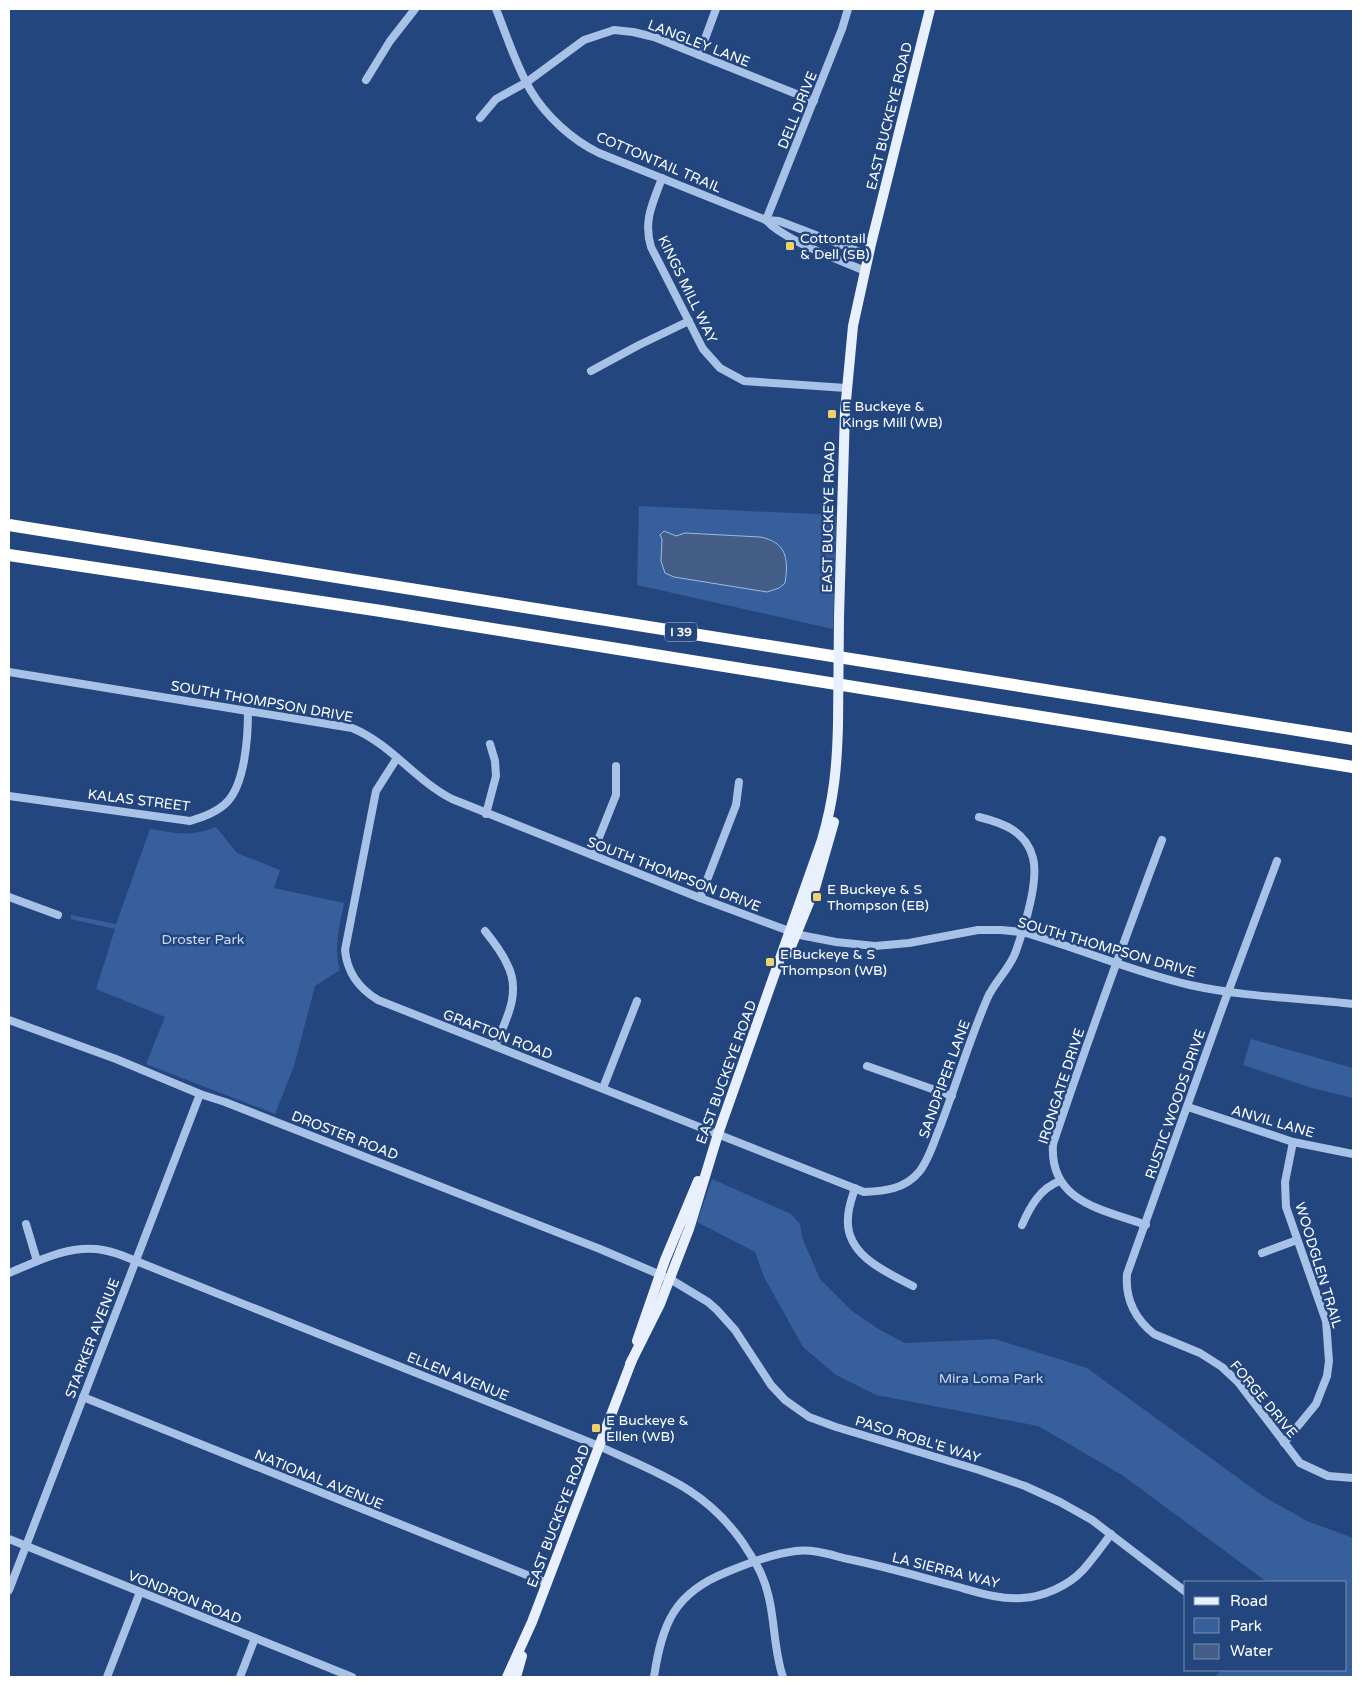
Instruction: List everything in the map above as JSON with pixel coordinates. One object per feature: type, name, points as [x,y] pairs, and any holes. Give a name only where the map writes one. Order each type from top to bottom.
[{"type":"highway","name":"I 39","points":[[9,525],[1353,739]]},
{"type":"highway","name":"I 39","points":[[9,555],[390,613],[1353,767]]},
{"type":"main road","name":"EAST BUCKEYE ROAD","points":[[507,1677],[532,1622],[665,1277],[692,1196],[711,1154],[767,999],[793,933],[815,888],[831,835],[839,788],[837,766],[839,617],[846,388],[853,326],[868,255],[930,9]]},
{"type":"main road","name":"EAST BUCKEYE ROAD","points":[[516,1677],[532,1622]]},
{"type":"street","points":[[366,80],[390,40],[415,9]]},
{"type":"street","name":"COTTONTAIL TRAIL","points":[[496,9],[531,91],[553,120],[587,146],[599,153],[766,220],[792,225],[868,255]]},
{"type":"street","points":[[699,55],[716,9]]},
{"type":"street","name":"DELL DRIVE","points":[[766,220],[842,29],[848,9]]},
{"type":"street","name":"LANGLEY LANE","points":[[480,118],[496,100],[527,82],[584,40],[614,30],[654,37],[814,101]]},
{"type":"street","name":"KINGS MILL WAY","points":[[662,178],[649,212],[648,236],[651,247],[708,356],[720,368],[736,378],[750,382],[846,388]]},
{"type":"street","name":"COTTONTAIL TRAIL","points":[[766,220],[776,230],[865,271]]},
{"type":"street","points":[[591,371],[689,321]]},
{"type":"street","name":"SOUTH THOMPSON DRIVE","points":[[9,672],[352,728],[370,737],[436,791],[486,814],[793,933],[836,942],[875,946],[909,943],[978,930],[1022,932],[1116,963],[1189,984],[1228,992],[1353,1003]]},
{"type":"street","name":"KALAS STREET","points":[[9,796],[190,821],[197,819],[228,801],[238,784],[248,730],[248,712]]},
{"type":"street","points":[[486,814],[496,776],[495,761],[490,744]]},
{"type":"street","name":"GRAFTON ROAD","points":[[397,758],[376,791],[345,950],[347,964],[359,985],[378,1000],[855,1188]]},
{"type":"street","points":[[592,855],[616,795],[616,766]]},
{"type":"street","points":[[700,898],[736,805],[739,782]]},
{"type":"street","name":"SANDPIPER LANE","points":[[855,1188],[864,1192],[894,1189],[912,1179],[920,1171],[929,1154],[952,1096],[986,1001],[1015,954],[1026,919],[1035,873],[1033,859],[1026,844],[1014,831],[999,822],[979,817]]},
{"type":"street","name":"IRONGATE DRIVE","points":[[1060,1182],[1054,1167],[1053,1144],[1116,963],[1162,840]]},
{"type":"street","name":"RUSTIC WOODS DRIVE","points":[[1146,1225],[1228,992],[1277,861]]},
{"type":"street","points":[[9,897],[58,915]]},
{"type":"street","points":[[485,930],[507,962],[514,982],[511,1007],[495,1046]]},
{"type":"street","points":[[603,1088],[636,1001]]},
{"type":"street","name":"DROSTER ROAD","points":[[9,1020],[116,1059],[200,1094],[225,1102],[600,1249],[665,1277]]},
{"type":"street","points":[[867,1066],[952,1096]]},
{"type":"street","name":"STARKER AVENUE","points":[[9,1590],[200,1094]]},
{"type":"street","name":"ANVIL LANE","points":[[1188,1107],[1293,1142],[1353,1154]]},
{"type":"street","name":"WOODGLEN TRAIL","points":[[1284,1443],[1316,1404],[1327,1376],[1329,1360],[1326,1321],[1286,1207],[1285,1182],[1293,1142]]},
{"type":"street","points":[[1022,1225],[1037,1198],[1051,1186],[1060,1182],[1082,1202],[1146,1225]]},
{"type":"street","points":[[855,1188],[848,1224],[849,1232],[857,1247],[870,1262],[913,1286]]},
{"type":"street","points":[[26,1224],[37,1261]]},
{"type":"street","name":"FORGE DRIVE","points":[[1146,1225],[1127,1274],[1126,1288],[1135,1315],[1154,1334],[1200,1353],[1222,1367],[1238,1382],[1300,1463],[1312,1470],[1335,1478],[1353,1478]]},
{"type":"street","points":[[1262,1254],[1297,1240]]},
{"type":"street","name":"ELLEN AVENUE","points":[[9,1273],[60,1253],[92,1249],[103,1250],[135,1261],[599,1446],[675,1480],[704,1499],[718,1512],[734,1530],[754,1561],[762,1576],[771,1610],[783,1677]]},
{"type":"street","name":"PASO ROBL'E WAY","points":[[665,1277],[708,1302],[718,1310],[735,1330],[771,1385],[785,1400],[809,1417],[836,1427],[979,1470],[1025,1486],[1060,1502],[1092,1520],[1184,1590]]},
{"type":"street","name":"NATIONAL AVENUE","points":[[83,1397],[547,1583]]},
{"type":"street","name":"LA SIERRA WAY","points":[[654,1677],[663,1632],[678,1606],[698,1587],[718,1575],[754,1561],[797,1551],[816,1552],[1003,1598],[1022,1598],[1042,1595],[1065,1584],[1082,1571],[1111,1534]]},
{"type":"street","name":"VONDRON ROAD","points":[[9,1539],[352,1677]]},
{"type":"street","points":[[107,1677],[140,1592]]},
{"type":"street","points":[[240,1677],[255,1638]]},
{"type":"green space","points":[[639,506],[836,515],[833,629],[637,585]]},
{"type":"green space","name":"Droster Park","points":[[216,827],[237,853],[280,870],[274,888],[344,903],[337,945],[340,970],[315,986],[294,1066],[275,1114],[146,1064],[165,1017],[96,989],[115,929],[71,919],[71,915],[116,924],[150,829],[175,833],[191,833]]},
{"type":"green space","points":[[1251,1039],[1353,1068],[1353,1098],[1312,1088],[1243,1065]]},
{"type":"green space","name":"Mira Loma Park","points":[[712,1179],[791,1214],[800,1224],[803,1240],[820,1279],[852,1311],[880,1330],[905,1343],[995,1339],[1087,1368],[1263,1496],[1307,1521],[1353,1538],[1353,1677],[1215,1677],[1220,1671],[1347,1671],[1347,1581],[1266,1581],[1122,1475],[1038,1426],[876,1395],[836,1375],[803,1347],[764,1277],[755,1252],[697,1222]]},
{"type":"water","points":[[664,531],[676,536],[685,533],[769,539],[784,552],[786,559],[785,583],[779,588],[767,592],[674,577],[665,573],[661,561],[662,539],[660,535]]},
{"type":"place","name":"Cottontail & Dell (SB)","points":[[790,246]]},
{"type":"place","name":"E Buckeye & Kings Mill (WB)","points":[[832,414]]},
{"type":"place","name":"E Buckeye & S Thompson (EB)","points":[[817,897]]},
{"type":"place","name":"E Buckeye & S Thompson (WB)","points":[[770,962]]},
{"type":"place","name":"E Buckeye & Ellen (WB)","points":[[596,1428]]}]
